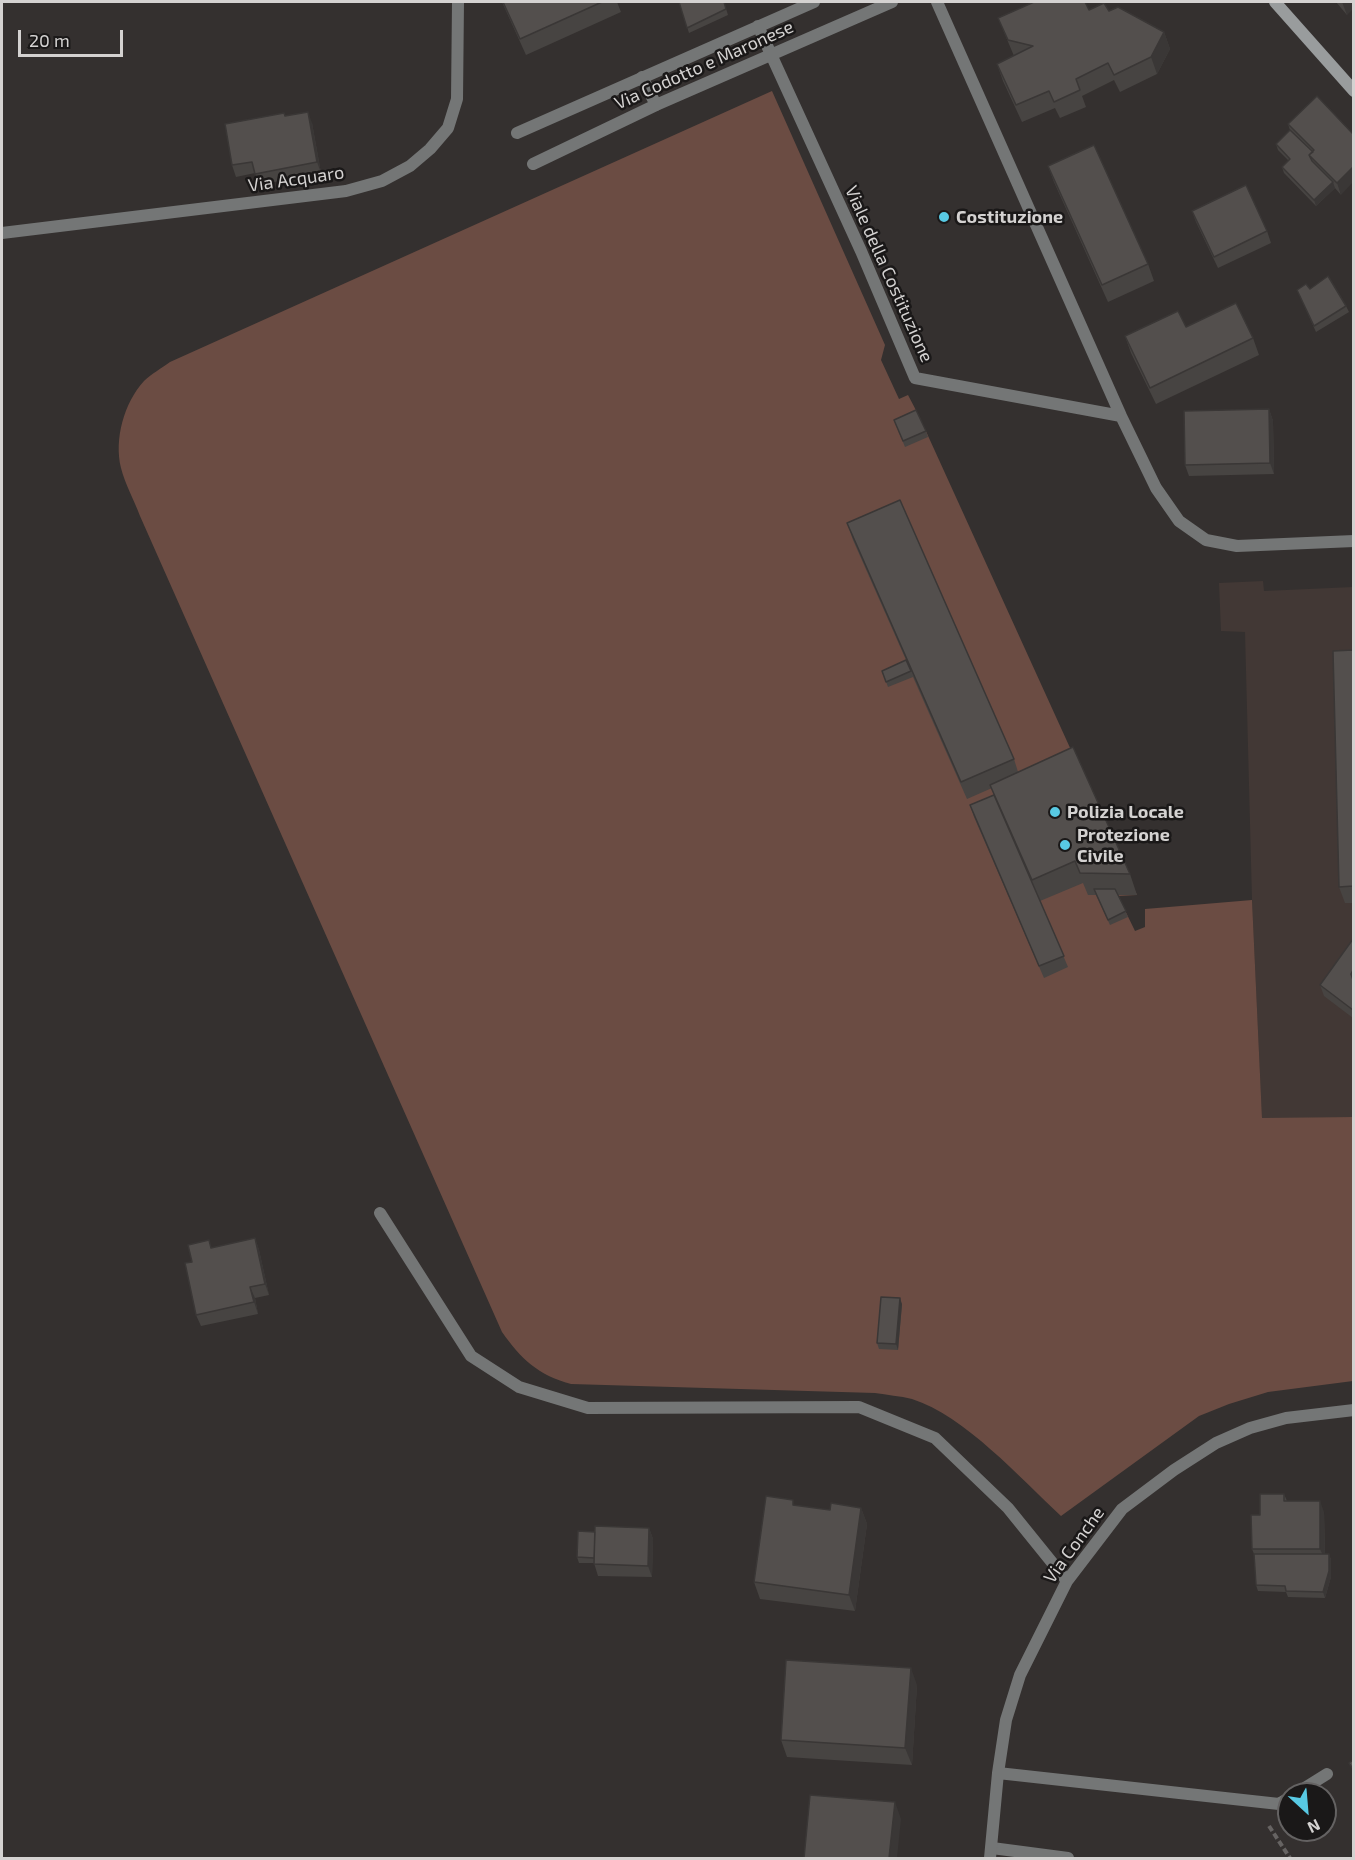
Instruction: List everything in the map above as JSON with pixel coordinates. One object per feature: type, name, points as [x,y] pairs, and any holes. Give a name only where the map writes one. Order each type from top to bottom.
[{"type":"main road","points":[[1275,2],[1353,91]]},
{"type":"street","name":"Via Acquaro","points":[[2,233],[346,191],[382,181],[410,166],[430,149],[448,128],[457,99],[458,2]]},
{"type":"street","name":"Via Codotto e Maronese","points":[[517,133],[814,2]]},
{"type":"street","name":"Via Codotto e Maronese","points":[[533,164],[656,105],[892,2]]},
{"type":"street","points":[[937,2],[1122,416],[1156,488],[1179,521],[1206,540],[1237,546],[1353,541]]},
{"type":"street","name":"Viale della Costituzione","points":[[758,26],[861,251],[915,378],[1122,416]]},
{"type":"street","points":[[642,77],[656,105]]},
{"type":"street","points":[[380,1213],[471,1356],[519,1387],[588,1408],[859,1407],[935,1438],[1008,1508],[1067,1581]]},
{"type":"street","name":"Via Conche","points":[[1068,1858],[991,1853],[998,1773],[1006,1719],[1020,1675],[1067,1581],[1122,1509],[1174,1470],[1216,1443],[1250,1428],[1286,1418],[1353,1410]]},
{"type":"street","points":[[998,1773],[1277,1804]]},
{"type":"street","points":[[1313,1782],[1327,1773]]},
{"type":"shaded area","points":[[772,91],[885,345],[881,360],[899,399],[908,395],[919,416],[1137,895],[1118,896],[1135,931],[1145,927],[1145,909],[1252,900],[1262,1118],[1353,1117],[1353,1381],[1268,1392],[1199,1416],[1061,1516],[972,1433],[932,1407],[912,1399],[875,1393],[571,1384],[549,1376],[523,1358],[502,1332],[140,516],[121,468],[120,434],[131,400],[144,381],[170,362]]},
{"type":"shaded area","points":[[1263,581],[1264,591],[1353,587],[1353,1117],[1262,1119],[1252,900],[1245,632],[1221,631],[1219,583]]},
{"type":"building","points":[[503,2],[602,2],[520,39]]},
{"type":"building","points":[[679,2],[724,2],[726,9],[687,28]]},
{"type":"building","points":[[1034,2],[1085,2],[1089,10],[1104,3],[1109,11],[1118,7],[1164,32],[1151,57],[1114,75],[1108,63],[1076,79],[1080,90],[1054,102],[1049,91],[1016,105],[997,64],[1033,46],[1008,40],[998,18]]},
{"type":"building","points":[[1317,96],[1353,134],[1353,167],[1337,183],[1309,155],[1314,150],[1288,124]]},
{"type":"building","points":[[308,112],[317,162],[255,174],[252,162],[232,165],[225,124],[284,113],[285,116]]},
{"type":"building","points":[[1290,130],[1313,152],[1309,155],[1312,161],[1333,182],[1314,200],[1282,167],[1290,159],[1276,144]]},
{"type":"building","points":[[1094,145],[1148,264],[1102,285],[1048,166]]},
{"type":"building","points":[[1246,185],[1267,231],[1214,257],[1192,211]]},
{"type":"building","points":[[1328,276],[1346,306],[1314,326],[1297,290],[1306,284],[1310,289]]},
{"type":"building","points":[[1236,303],[1253,338],[1150,388],[1125,336],[1178,311],[1186,327]]},
{"type":"building","points":[[1269,409],[1270,463],[1185,465],[1184,411]]},
{"type":"building","points":[[916,410],[926,431],[903,441],[894,420]]},
{"type":"building","points":[[900,500],[1014,759],[961,782],[847,523]]},
{"type":"building","points":[[1353,650],[1353,886],[1339,887],[1333,651]]},
{"type":"building","points":[[906,660],[911,671],[886,682],[882,671]]},
{"type":"building","name":"Protezione Civile","points":[[1073,747],[1130,874],[1080,873],[1075,861],[1032,880],[990,785]]},
{"type":"building","points":[[994,795],[1064,956],[1039,966],[970,805]]},
{"type":"building","points":[[1094,889],[1115,889],[1126,911],[1108,920]]},
{"type":"building","points":[[1353,939],[1351,974],[1353,1010],[1320,985]]},
{"type":"building","points":[[255,1238],[265,1284],[250,1287],[254,1302],[196,1315],[185,1263],[192,1262],[188,1245],[209,1240],[211,1248]]},
{"type":"building","points":[[881,1297],[900,1298],[896,1344],[877,1343]]},
{"type":"building","points":[[1260,1494],[1284,1494],[1284,1501],[1320,1501],[1320,1549],[1252,1549],[1251,1515],[1260,1515]]},
{"type":"building","points":[[766,1496],[793,1500],[793,1505],[830,1510],[831,1503],[861,1508],[849,1595],[754,1582]]},
{"type":"building","points":[[595,1526],[649,1528],[648,1566],[594,1564]]},
{"type":"building","points":[[578,1531],[595,1532],[594,1558],[577,1557]]},
{"type":"building","points":[[1254,1554],[1329,1554],[1329,1571],[1323,1592],[1286,1591],[1285,1586],[1256,1585]]},
{"type":"building","points":[[786,1660],[911,1668],[905,1748],[781,1740]]},
{"type":"building","points":[[810,1795],[895,1802],[889,1858],[804,1858]]},
{"type":"place","name":"Costituzione","points":[[944,217]]},
{"type":"place","name":"Polizia Locale","points":[[1055,812]]},
{"type":"place","name":"Protezione Civile","points":[[1065,845]]}]
